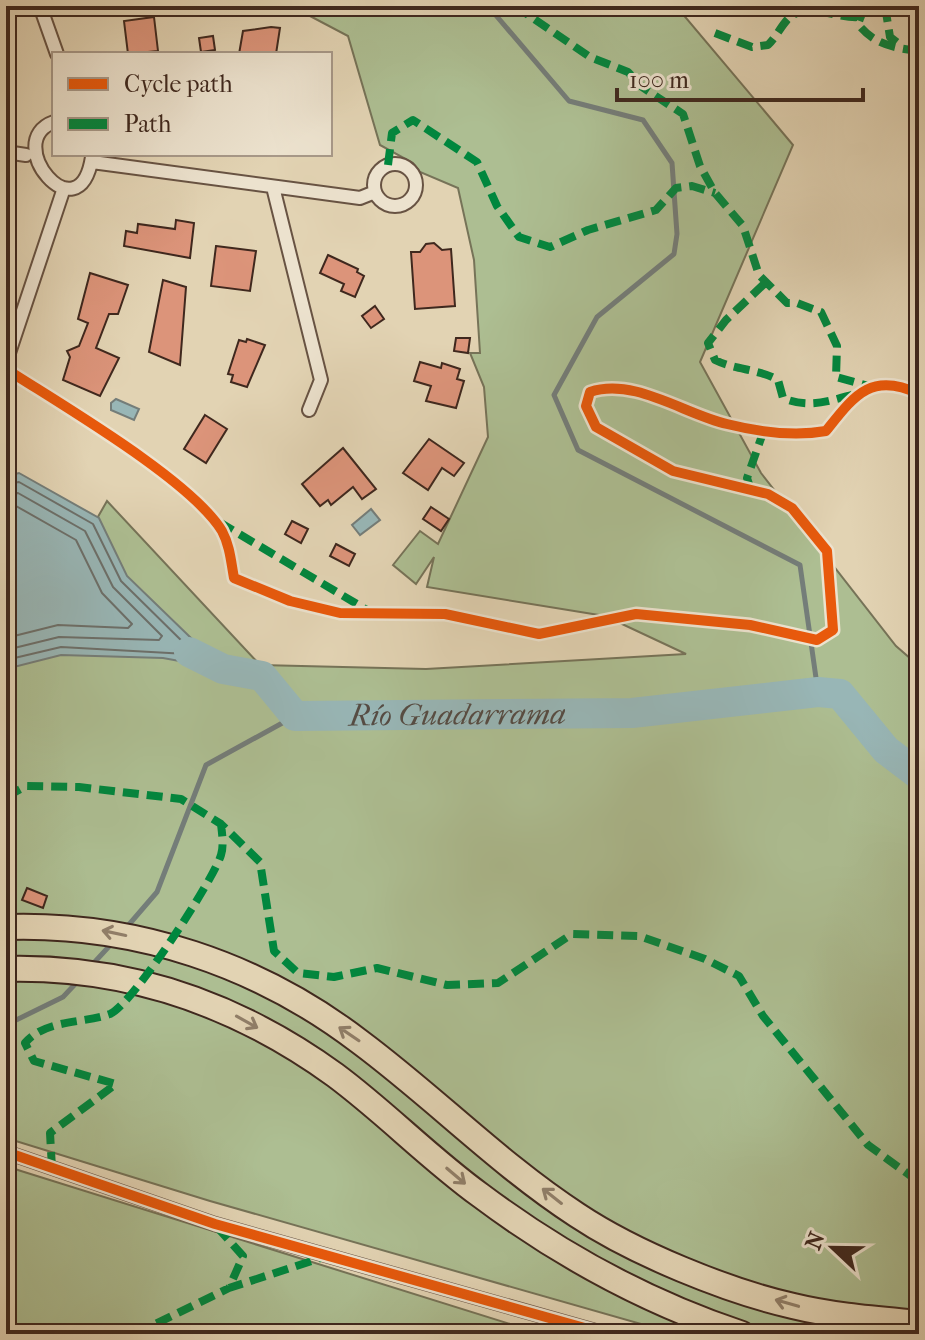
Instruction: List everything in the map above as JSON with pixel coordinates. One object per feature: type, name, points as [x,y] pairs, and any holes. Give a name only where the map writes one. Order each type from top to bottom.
[{"type":"highway","points":[[6,927],[43,926],[106,931],[185,950],[244,970],[314,1010],[359,1041],[576,1215],[622,1242],[703,1276],[793,1306],[919,1323]]},
{"type":"highway","points":[[6,969],[44,968],[106,975],[176,991],[229,1012],[335,1075],[478,1194],[547,1243],[604,1276],[675,1310],[742,1334]]},
{"type":"street","points":[[40,6],[56,52]]},
{"type":"street","points":[[52,123],[37,129],[29,140],[26,155],[29,169],[37,180],[50,187],[64,188],[76,183],[92,158],[360,198],[375,192]]},
{"type":"street","points":[[6,152],[26,155]]},
{"type":"street","points":[[273,187],[321,380],[309,410]]},
{"type":"street","points":[[6,362],[64,188]]},
{"type":"street","points":[[6,1152],[215,1224],[606,1334]]},
{"type":"green space","points":[[291,6],[676,6],[793,145],[700,362],[761,473],[896,646],[919,666],[919,1334],[676,1334],[210,1201],[6,1138],[6,678],[107,501],[260,665],[426,669],[686,654],[605,616],[427,587],[434,557],[416,584],[393,565],[420,531],[438,544],[488,437],[484,387],[470,353],[480,353],[474,260],[458,188],[420,172],[413,163],[380,145],[348,36]]},
{"type":"green space","points":[[6,1166],[21,1171],[542,1334],[6,1334]]},
{"type":"water","points":[[116,399],[139,409],[134,420],[111,410],[111,403]]},
{"type":"water","points":[[19,473],[99,518],[127,576],[223,669],[163,658],[61,655],[6,669],[6,476]]},
{"type":"water","points":[[371,509],[380,520],[360,535],[352,525]]},
{"type":"building","points":[[154,17],[158,51],[128,52],[124,21]]},
{"type":"building","points":[[280,28],[276,52],[239,52],[243,31]]},
{"type":"building","points":[[213,36],[215,50],[201,52],[199,38]]},
{"type":"building","points":[[176,220],[194,223],[190,258],[124,246],[126,231],[137,233],[138,224],[175,229]]},
{"type":"building","points":[[434,243],[442,250],[451,249],[455,306],[415,309],[411,252],[420,252],[426,244]]},
{"type":"building","points":[[216,246],[256,251],[250,291],[211,286]]},
{"type":"building","points":[[328,255],[358,269],[357,272],[364,276],[355,297],[341,291],[344,284],[320,273]]},
{"type":"building","points":[[90,273],[128,285],[118,314],[109,314],[96,348],[119,358],[100,396],[63,380],[70,357],[67,351],[79,346],[88,323],[78,319]]},
{"type":"building","points":[[163,280],[186,287],[180,365],[149,352]]},
{"type":"building","points":[[375,306],[384,319],[371,328],[362,316]]},
{"type":"building","points":[[456,338],[470,338],[468,353],[454,351]]},
{"type":"building","points":[[247,339],[265,345],[247,387],[231,382],[233,375],[228,374],[239,340],[246,342]]},
{"type":"building","points":[[420,362],[441,368],[442,363],[460,369],[457,379],[464,381],[456,408],[426,401],[431,386],[414,381]]},
{"type":"building","points":[[205,415],[227,429],[206,463],[184,449]]},
{"type":"building","points":[[429,439],[464,463],[454,476],[442,468],[428,490],[403,473]]},
{"type":"building","points":[[343,448],[376,489],[362,499],[353,487],[331,505],[328,500],[320,506],[302,484]]},
{"type":"building","points":[[431,507],[449,519],[441,531],[423,519]]},
{"type":"building","points":[[292,521],[308,529],[301,543],[285,534]]},
{"type":"building","points":[[336,544],[355,554],[349,566],[330,556]]},
{"type":"building","points":[[27,888],[47,896],[43,908],[22,900]]},
{"type":"waterway","points":[[488,6],[569,101],[643,120],[672,163],[677,234],[674,254],[597,317],[554,395],[578,450],[800,565],[818,692]]},
{"type":"waterway","name":"Río Guadarrama","points":[[189,652],[223,669],[262,676],[295,716],[632,713],[818,692],[840,694],[886,750],[919,775]]},
{"type":"waterway","points":[[126,928],[157,892],[206,765],[295,716]]},
{"type":"waterway","points":[[91,966],[114,941]]},
{"type":"waterway","points":[[6,1025],[63,997],[79,980]]},
{"type":"marked path","points":[[515,6],[590,57],[628,72],[642,87],[683,114],[700,166],[715,193],[743,226],[759,275],[787,303],[797,303],[821,312],[837,346],[836,377],[872,387]]},
{"type":"marked path","points":[[865,6],[858,24],[871,37],[893,47],[919,51]]},
{"type":"marked path","points":[[885,6],[890,37],[903,47]]},
{"type":"marked path","points":[[908,6],[919,17]]},
{"type":"marked path","points":[[715,33],[752,47],[768,45],[787,20],[803,11],[859,17]]},
{"type":"marked path","points":[[388,165],[392,133],[413,120],[477,162],[497,206],[519,237],[550,247],[588,230],[656,210],[676,188],[692,186],[715,193]]},
{"type":"marked path","points":[[764,284],[726,320],[708,343],[715,360],[778,380],[783,398],[792,401],[819,403],[855,394]]},
{"type":"marked path","points":[[751,490],[747,478],[764,430]]},
{"type":"marked path","points":[[219,522],[367,610]]},
{"type":"marked path","points":[[6,797],[26,786],[79,787],[181,799],[221,824],[260,862],[274,951],[298,973],[334,977],[377,968],[447,985],[498,983],[572,934],[639,936],[705,959],[739,976],[763,1016],[868,1145],[919,1182]]},
{"type":"marked path","points":[[52,1168],[50,1133],[116,1084],[34,1061],[25,1043],[33,1035],[53,1026],[110,1014],[121,1006],[171,941],[215,869],[222,851],[221,824]]},
{"type":"marked path","points":[[217,1227],[243,1256],[229,1288],[324,1257]]},
{"type":"marked path","points":[[135,1334],[229,1288]]},
{"type":"cycle path","points":[[6,369],[123,444],[183,489],[222,531],[229,548],[234,578],[290,601],[340,613],[445,614],[539,634],[636,614],[750,625],[817,640],[833,630],[827,551],[792,508],[768,494],[673,471],[596,427],[586,406],[590,392],[624,389],[727,424],[789,434],[826,431],[855,398],[876,386],[888,385],[919,394]]},
{"type":"cycle path","points":[[6,1152],[215,1224],[606,1334]]}]
